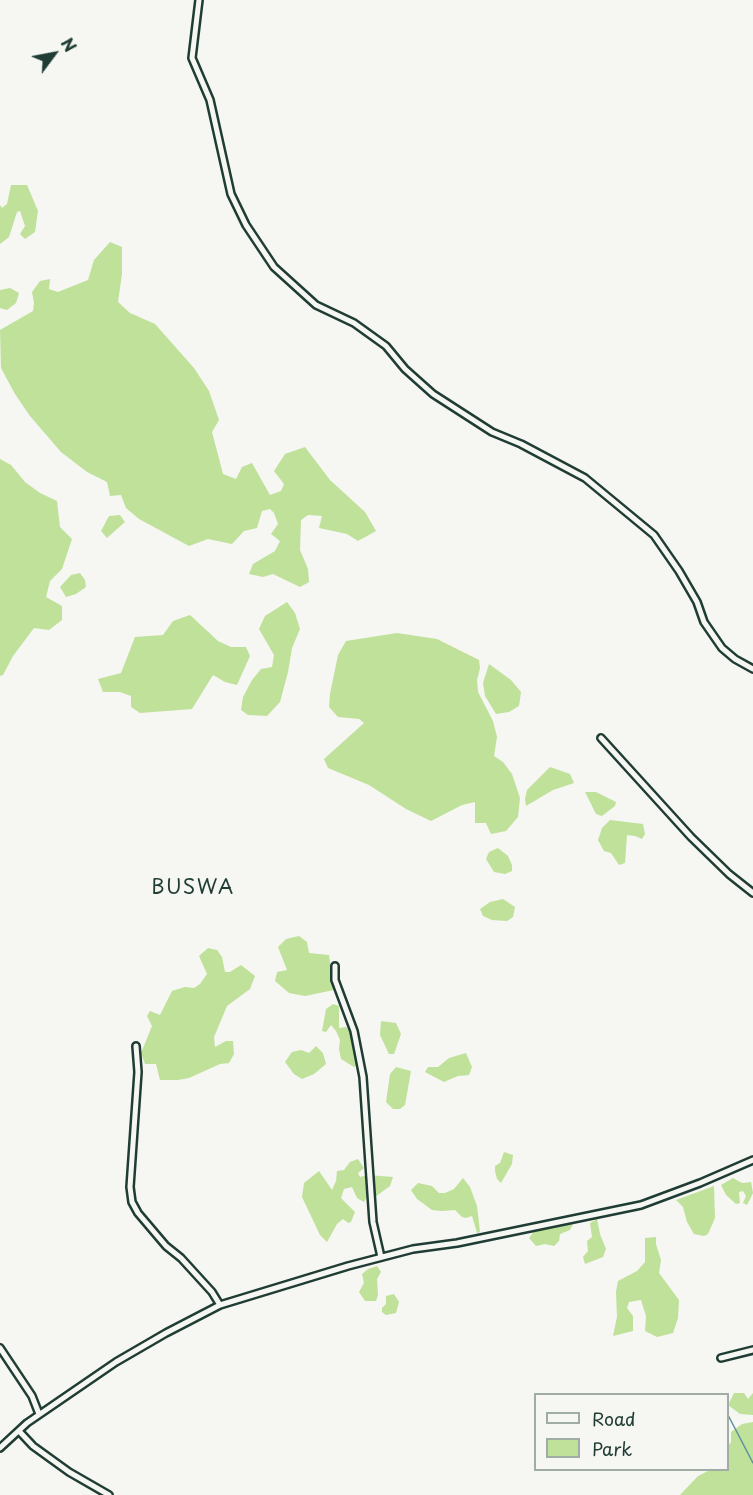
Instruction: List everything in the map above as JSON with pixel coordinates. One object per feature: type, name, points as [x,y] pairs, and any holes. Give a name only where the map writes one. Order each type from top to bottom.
[{"type":"street","points":[[199,0],[192,58],[210,100],[231,194],[246,225],[274,267],[316,305],[354,322],[386,346],[405,369],[433,394],[492,432],[521,444],[585,478],[654,535],[679,571],[697,602],[704,622],[722,648],[735,660],[753,669]]},
{"type":"street","points":[[601,738],[691,837],[729,874],[753,893]]},
{"type":"street","points":[[335,966],[335,980],[354,1031],[363,1077],[373,1222],[381,1257]]},
{"type":"street","points":[[136,1046],[138,1072],[130,1187],[132,1202],[138,1213],[166,1246],[181,1258],[212,1292],[220,1305]]},
{"type":"street","points":[[0,1448],[39,1414],[116,1362],[220,1305],[313,1276],[413,1249],[457,1243],[641,1205],[700,1184],[753,1160]]},
{"type":"street","points":[[0,1348],[32,1396],[39,1414]]},
{"type":"street","points":[[721,1358],[753,1350]]},
{"type":"street","points":[[19,1431],[33,1446],[60,1466],[109,1495]]},
{"type":"green space","points":[[11,185],[27,185],[38,211],[35,232],[25,239],[20,234],[25,226],[20,211],[17,212],[9,237],[0,244],[0,205],[2,208],[7,204]]},
{"type":"green space","points":[[110,242],[122,247],[122,274],[118,302],[130,313],[155,324],[194,368],[209,391],[219,420],[212,432],[223,474],[236,479],[242,467],[252,463],[270,495],[281,491],[284,484],[274,471],[285,454],[305,447],[330,480],[365,512],[376,531],[358,541],[347,534],[319,528],[322,516],[308,515],[301,520],[300,550],[308,569],[309,582],[300,587],[273,574],[263,577],[249,574],[253,564],[275,551],[280,541],[271,534],[278,524],[270,509],[262,511],[257,528],[244,531],[232,544],[208,539],[189,546],[139,519],[126,508],[121,495],[110,496],[107,482],[87,472],[61,452],[30,416],[15,394],[1,368],[0,330],[33,311],[32,292],[40,281],[50,279],[49,289],[58,292],[88,280],[94,260]]},
{"type":"green space","points":[[10,288],[19,293],[16,303],[7,310],[0,308],[0,290]]},
{"type":"green space","points":[[0,459],[11,465],[25,482],[40,493],[57,501],[60,527],[72,539],[62,569],[50,581],[46,597],[62,606],[62,620],[49,630],[34,628],[13,656],[3,675],[0,676]]},
{"type":"green space","points":[[120,515],[125,522],[107,538],[101,531],[109,516]]},
{"type":"green space","points":[[80,573],[85,580],[86,587],[66,597],[60,587],[71,575]]},
{"type":"green space","points":[[287,602],[295,613],[300,629],[292,648],[280,702],[267,716],[248,715],[241,710],[243,697],[261,669],[272,667],[274,655],[259,629],[265,616]]},
{"type":"green space","points":[[190,615],[218,641],[231,647],[246,647],[250,656],[237,685],[225,682],[213,675],[192,709],[140,713],[131,707],[131,696],[120,692],[103,692],[98,679],[121,673],[135,637],[163,635],[173,621]]},
{"type":"green space","points":[[397,633],[437,639],[479,660],[478,692],[493,721],[497,737],[494,756],[503,762],[512,774],[520,798],[518,817],[506,831],[491,834],[486,823],[475,823],[475,802],[462,805],[431,821],[406,809],[369,785],[328,768],[324,759],[364,723],[359,719],[338,717],[329,707],[338,655],[346,641]]},
{"type":"green space","points":[[489,664],[511,680],[521,692],[519,706],[509,712],[496,714],[485,696],[483,683]]},
{"type":"green space","points":[[550,767],[570,774],[574,783],[553,790],[526,806],[527,790]]},
{"type":"green space","points":[[585,792],[596,792],[616,802],[615,806],[602,816],[596,814]]},
{"type":"green space","points":[[610,820],[643,824],[645,834],[642,839],[627,835],[625,863],[619,865],[611,853],[604,851],[598,840],[602,828]]},
{"type":"green space","points":[[498,848],[508,856],[512,865],[512,871],[505,874],[494,872],[486,859],[489,852]]},
{"type":"green space","points":[[503,899],[515,907],[513,917],[507,921],[492,920],[483,916],[480,909],[490,902]]},
{"type":"green space","points":[[299,936],[307,942],[309,953],[329,955],[334,990],[305,996],[289,993],[275,981],[277,972],[287,970],[278,947],[286,939]]},
{"type":"green space","points":[[208,948],[217,950],[222,957],[225,972],[230,972],[241,965],[255,976],[250,989],[227,1006],[214,1037],[215,1047],[226,1041],[233,1041],[234,1054],[229,1063],[220,1064],[189,1078],[160,1080],[156,1064],[145,1064],[141,1053],[152,1026],[147,1016],[150,1011],[160,1015],[172,991],[185,987],[194,988],[200,984],[207,974],[199,956]]},
{"type":"green space","points":[[333,1004],[339,1006],[339,1028],[346,1027],[351,1033],[358,1065],[354,1067],[341,1059],[340,1040],[331,1025],[326,1032],[322,1031],[326,1009]]},
{"type":"green space","points":[[381,1021],[396,1023],[401,1034],[394,1054],[389,1054],[380,1035]]},
{"type":"green space","points":[[316,1046],[323,1053],[326,1064],[314,1074],[302,1079],[294,1074],[285,1062],[292,1052],[301,1050],[309,1053]]},
{"type":"green space","points":[[466,1053],[472,1067],[469,1075],[458,1076],[444,1082],[425,1072],[428,1067],[438,1067],[449,1058]]},
{"type":"green space","points":[[396,1067],[411,1071],[405,1105],[400,1109],[393,1109],[386,1102],[390,1074]]},
{"type":"green space","points":[[504,1152],[513,1155],[512,1164],[501,1183],[497,1179],[495,1166],[500,1163]]},
{"type":"green space","points":[[358,1159],[364,1168],[358,1173],[360,1177],[368,1175],[393,1177],[390,1186],[375,1197],[370,1192],[364,1202],[357,1198],[352,1187],[344,1189],[341,1198],[355,1212],[351,1222],[348,1223],[343,1219],[337,1224],[327,1242],[320,1235],[302,1197],[304,1183],[319,1171],[332,1190],[337,1171],[344,1170],[350,1162]]},
{"type":"green space","points":[[463,1178],[470,1187],[477,1206],[480,1232],[477,1233],[472,1216],[462,1217],[455,1210],[432,1210],[417,1199],[411,1190],[418,1183],[432,1186],[439,1193],[445,1193],[454,1189]]},
{"type":"green space","points":[[733,1178],[742,1183],[751,1182],[753,1193],[747,1205],[743,1203],[746,1196],[743,1191],[739,1192],[740,1203],[736,1204],[726,1195],[721,1185]]},
{"type":"green space","points":[[714,1186],[715,1218],[708,1234],[704,1236],[694,1234],[687,1222],[683,1207],[676,1200]]},
{"type":"green space","points":[[597,1219],[606,1249],[603,1257],[585,1264],[583,1257],[588,1251],[587,1241],[592,1237],[590,1223]]},
{"type":"green space","points":[[573,1224],[570,1230],[560,1234],[559,1241],[554,1246],[545,1244],[536,1246],[529,1238],[535,1230]]},
{"type":"green space","points":[[656,1237],[661,1260],[659,1273],[679,1300],[678,1318],[673,1333],[657,1337],[645,1331],[646,1316],[641,1300],[629,1302],[627,1308],[633,1316],[633,1331],[613,1336],[617,1317],[618,1281],[637,1271],[645,1262],[645,1238]]},
{"type":"green space","points":[[377,1266],[381,1272],[377,1279],[376,1301],[365,1301],[359,1292],[364,1283],[362,1274]]},
{"type":"green space","points":[[394,1294],[399,1302],[396,1313],[386,1315],[382,1312],[382,1308],[386,1304],[386,1296]]},
{"type":"green space","points":[[734,1393],[744,1393],[748,1399],[753,1393],[753,1415],[740,1414],[729,1406]]},
{"type":"green space","points":[[753,1422],[753,1495],[680,1495],[698,1476],[708,1471],[729,1471],[731,1432],[742,1424]]},
{"type":"waterway","points":[[729,1417],[753,1463]]},
{"type":"district","name":"BUSWA","points":[[193,888]]}]
